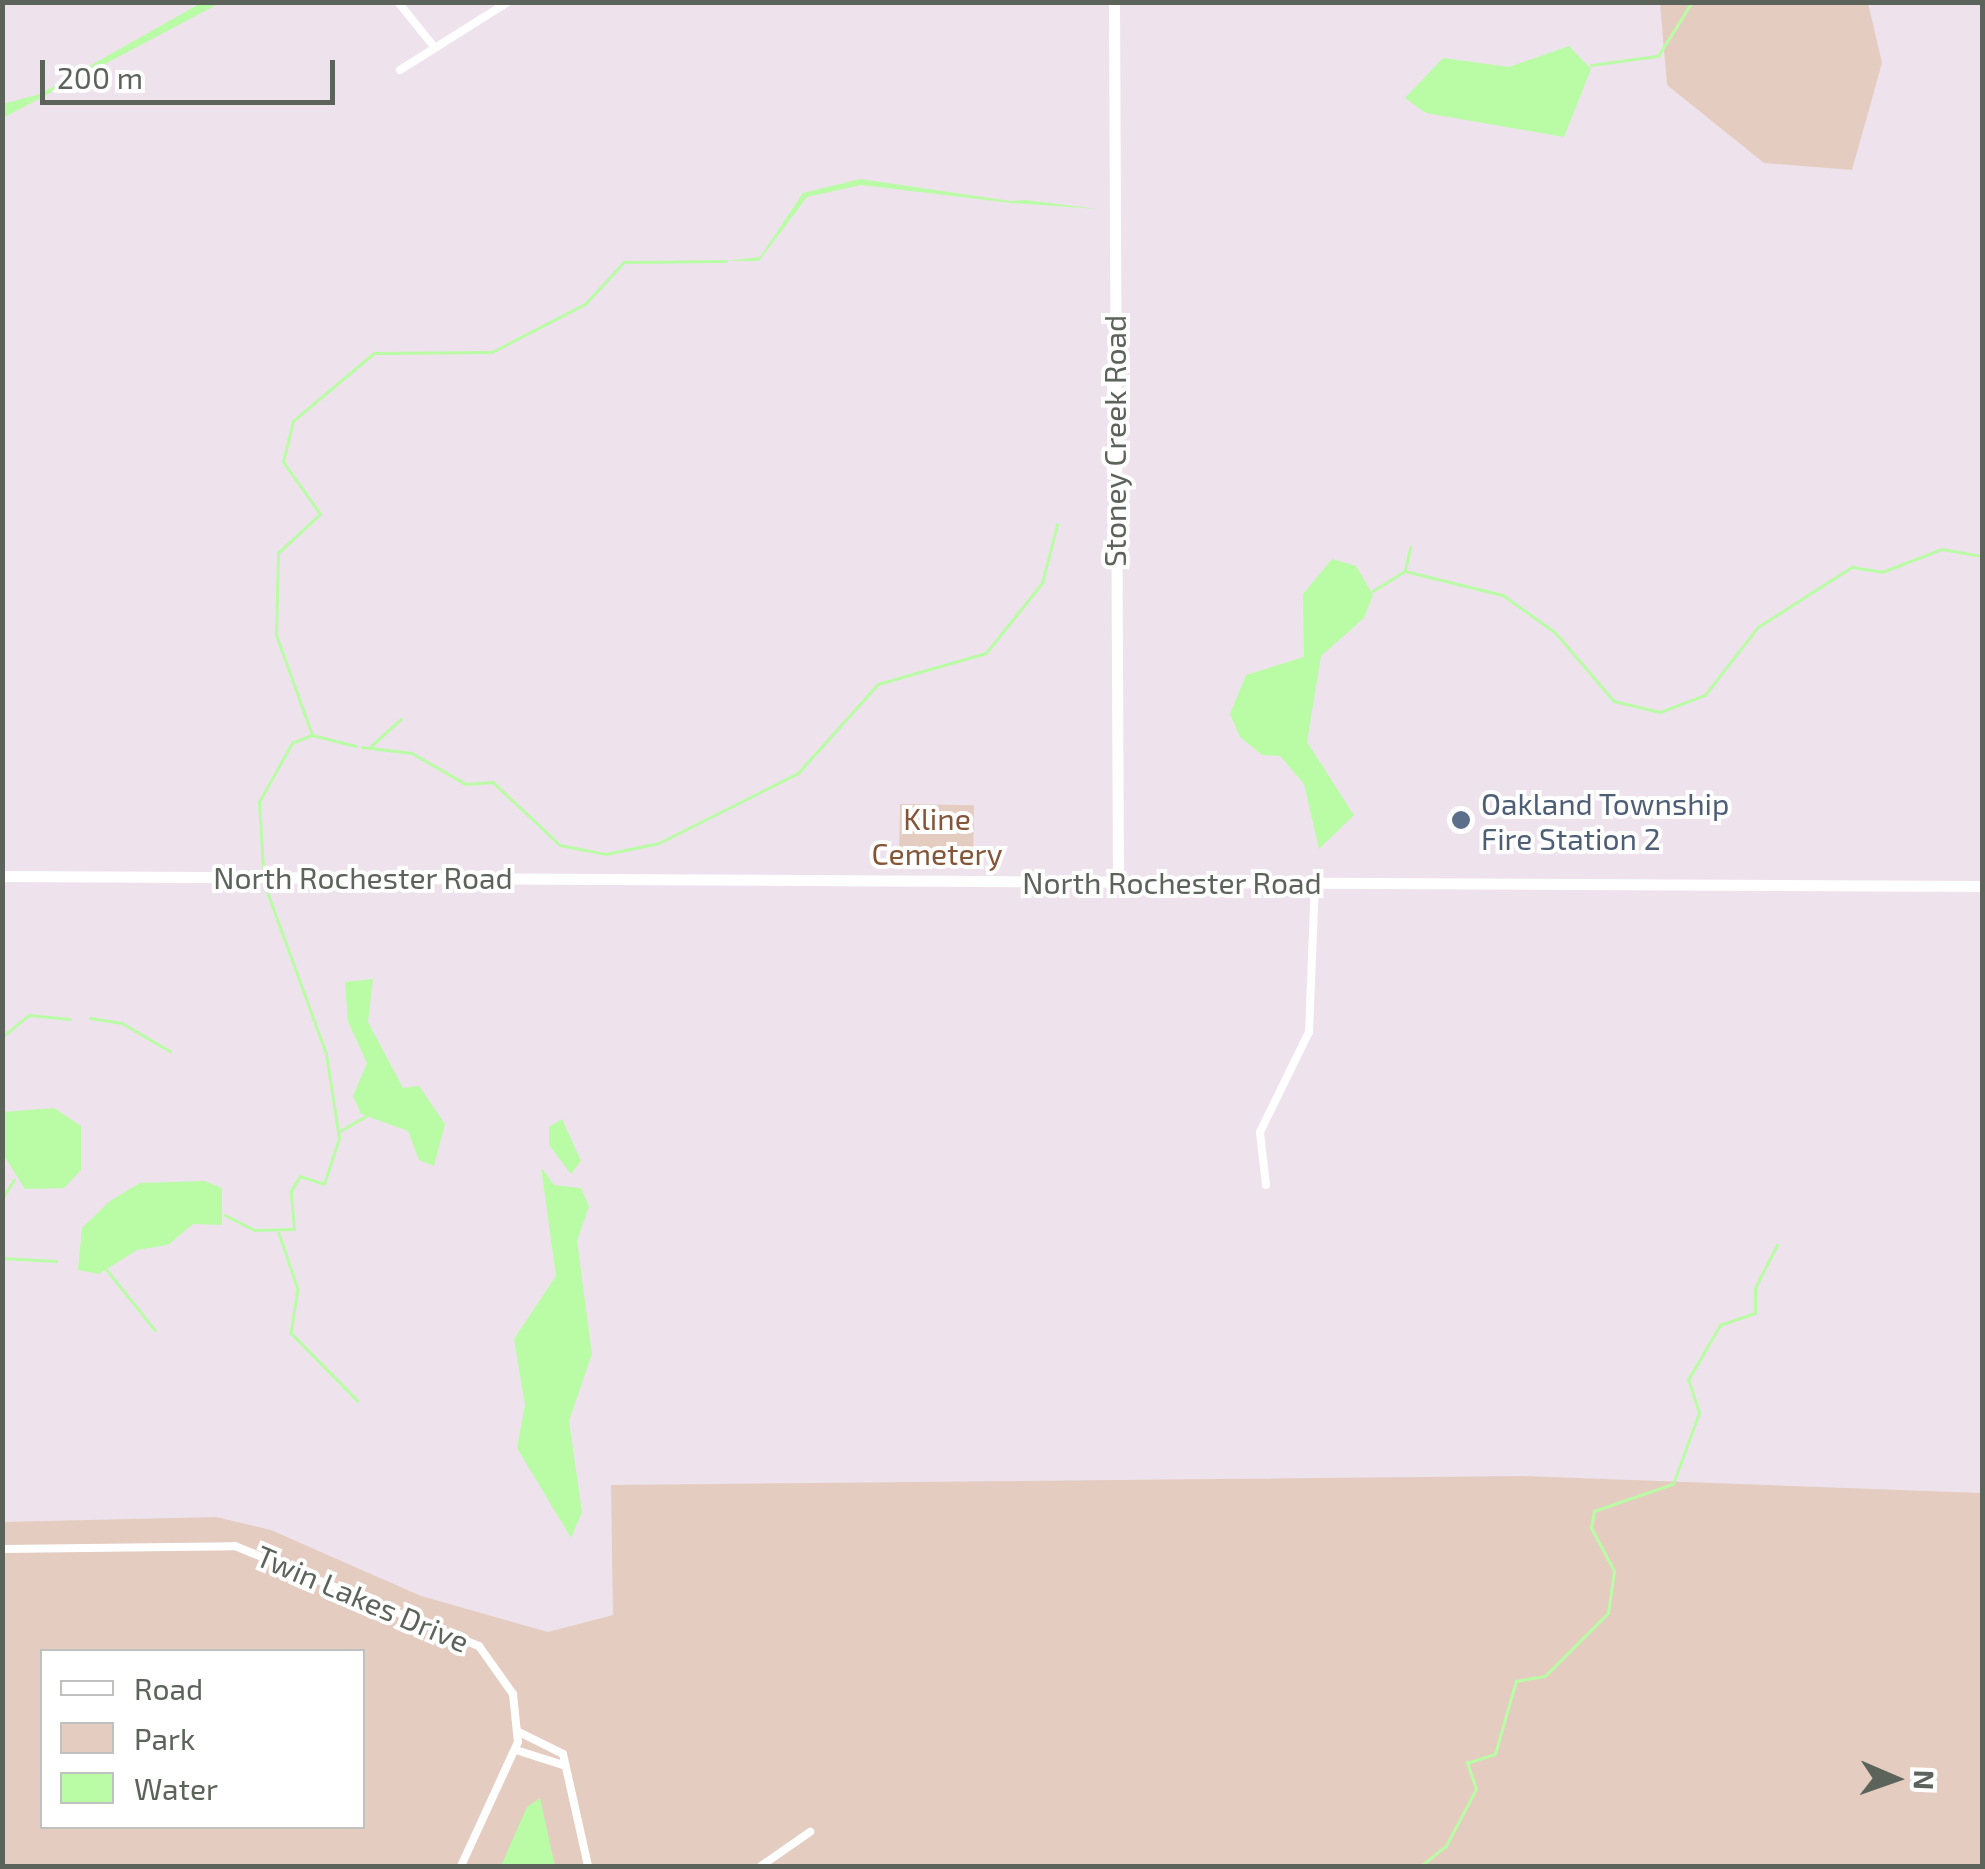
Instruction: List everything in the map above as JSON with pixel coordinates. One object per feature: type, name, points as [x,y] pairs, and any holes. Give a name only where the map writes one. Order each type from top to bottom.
[{"type":"main road","name":"Stoney Creek Road","points":[[1114,2],[1118,880]]},
{"type":"main road","name":"North Rochester Road","points":[[2,876],[1982,886]]},
{"type":"street","points":[[398,2],[431,43]]},
{"type":"street","points":[[400,70],[431,43],[508,2]]},
{"type":"street","points":[[1266,1184],[1260,1132],[1309,1032],[1315,882]]},
{"type":"street","name":"Twin Lakes Drive","points":[[2,1550],[215,1545],[290,1562],[479,1646],[512,1694],[519,1732],[516,1750],[461,1866]]},
{"type":"street","points":[[519,1732],[558,1746],[588,1866]]},
{"type":"street","points":[[516,1750],[563,1765]]},
{"type":"street","points":[[761,1866],[810,1832]]},
{"type":"green space","points":[[1660,3],[1868,3],[1882,63],[1852,170],[1764,163],[1667,85]]},
{"type":"green space","name":"Kline Cemetery","points":[[900,804],[974,805],[973,867],[899,866]]},
{"type":"green space","points":[[1524,1476],[1982,1493],[1982,1866],[3,1866],[3,1522],[216,1517],[271,1530],[421,1596],[548,1632],[613,1615],[611,1485]]},
{"type":"water","points":[[201,3],[220,3],[3,118],[3,104],[40,94]]},
{"type":"water","points":[[1569,46],[1591,69],[1564,137],[1426,113],[1405,98],[1443,58],[1509,67]]},
{"type":"water","points":[[860,179],[1098,209],[1011,203],[861,185],[807,197],[759,261],[726,261],[760,257],[803,193]]},
{"type":"water","points":[[1332,559],[1356,566],[1373,595],[1364,618],[1321,656],[1307,742],[1354,815],[1319,849],[1304,784],[1280,756],[1262,755],[1240,737],[1230,714],[1246,675],[1304,657],[1303,594]]},
{"type":"water","points":[[373,979],[368,1022],[403,1088],[419,1086],[445,1124],[434,1166],[419,1160],[408,1131],[361,1114],[353,1096],[367,1063],[348,1022],[345,982]]},
{"type":"water","points":[[54,1108],[81,1126],[81,1170],[64,1188],[25,1189],[3,1154],[3,1112]]},
{"type":"water","points":[[562,1119],[581,1161],[571,1174],[549,1145],[549,1127]]},
{"type":"water","points":[[541,1167],[554,1185],[581,1188],[589,1206],[577,1241],[592,1354],[569,1421],[582,1512],[571,1538],[517,1448],[525,1405],[514,1339],[556,1276]]},
{"type":"water","points":[[205,1181],[222,1188],[222,1225],[193,1224],[168,1245],[137,1250],[99,1274],[78,1270],[82,1228],[110,1201],[140,1183]]},
{"type":"water","points":[[540,1798],[555,1866],[501,1866],[527,1807]]},
{"type":"waterway","points":[[1591,65],[1658,56],[1692,2]]},
{"type":"waterway","points":[[312,735],[276,635],[278,553],[320,514],[283,462],[293,421],[374,353],[492,352],[585,304],[624,262],[726,261]]},
{"type":"waterway","points":[[362,747],[412,753],[466,784],[493,782],[560,845],[606,854],[659,843],[798,773],[878,684],[986,653],[1042,583],[1057,525]]},
{"type":"waterway","points":[[1405,570],[1410,548]]},
{"type":"waterway","points":[[1373,591],[1405,571],[1503,595],[1556,633],[1614,701],[1660,712],[1705,695],[1758,627],[1852,567],[1882,572],[1942,549],[1982,556]]},
{"type":"waterway","points":[[371,746],[401,719]]},
{"type":"waterway","points":[[263,868],[259,802],[292,743],[312,735],[356,746]]},
{"type":"waterway","points":[[225,1215],[254,1230],[294,1229],[291,1191],[300,1176],[324,1184],[339,1138],[326,1054],[265,886]]},
{"type":"waterway","points":[[2,1037],[29,1015],[70,1019]]},
{"type":"waterway","points":[[90,1018],[122,1023],[170,1051]]},
{"type":"waterway","points":[[340,1131],[366,1116]]},
{"type":"waterway","points":[[2,1199],[14,1180]]},
{"type":"waterway","points":[[279,1233],[298,1289],[291,1333],[358,1401]]},
{"type":"waterway","points":[[1421,1866],[1446,1846],[1476,1789],[1467,1763],[1495,1754],[1516,1681],[1545,1676],[1608,1613],[1614,1571],[1591,1528],[1594,1511],[1673,1484],[1699,1413],[1688,1380],[1720,1325],[1755,1313],[1755,1288],[1777,1245]]},
{"type":"waterway","points":[[2,1258],[56,1261]]},
{"type":"waterway","points":[[107,1270],[155,1330]]},
{"type":"place","name":"Oakland Township Fire Station 2","points":[[1461,820]]}]
